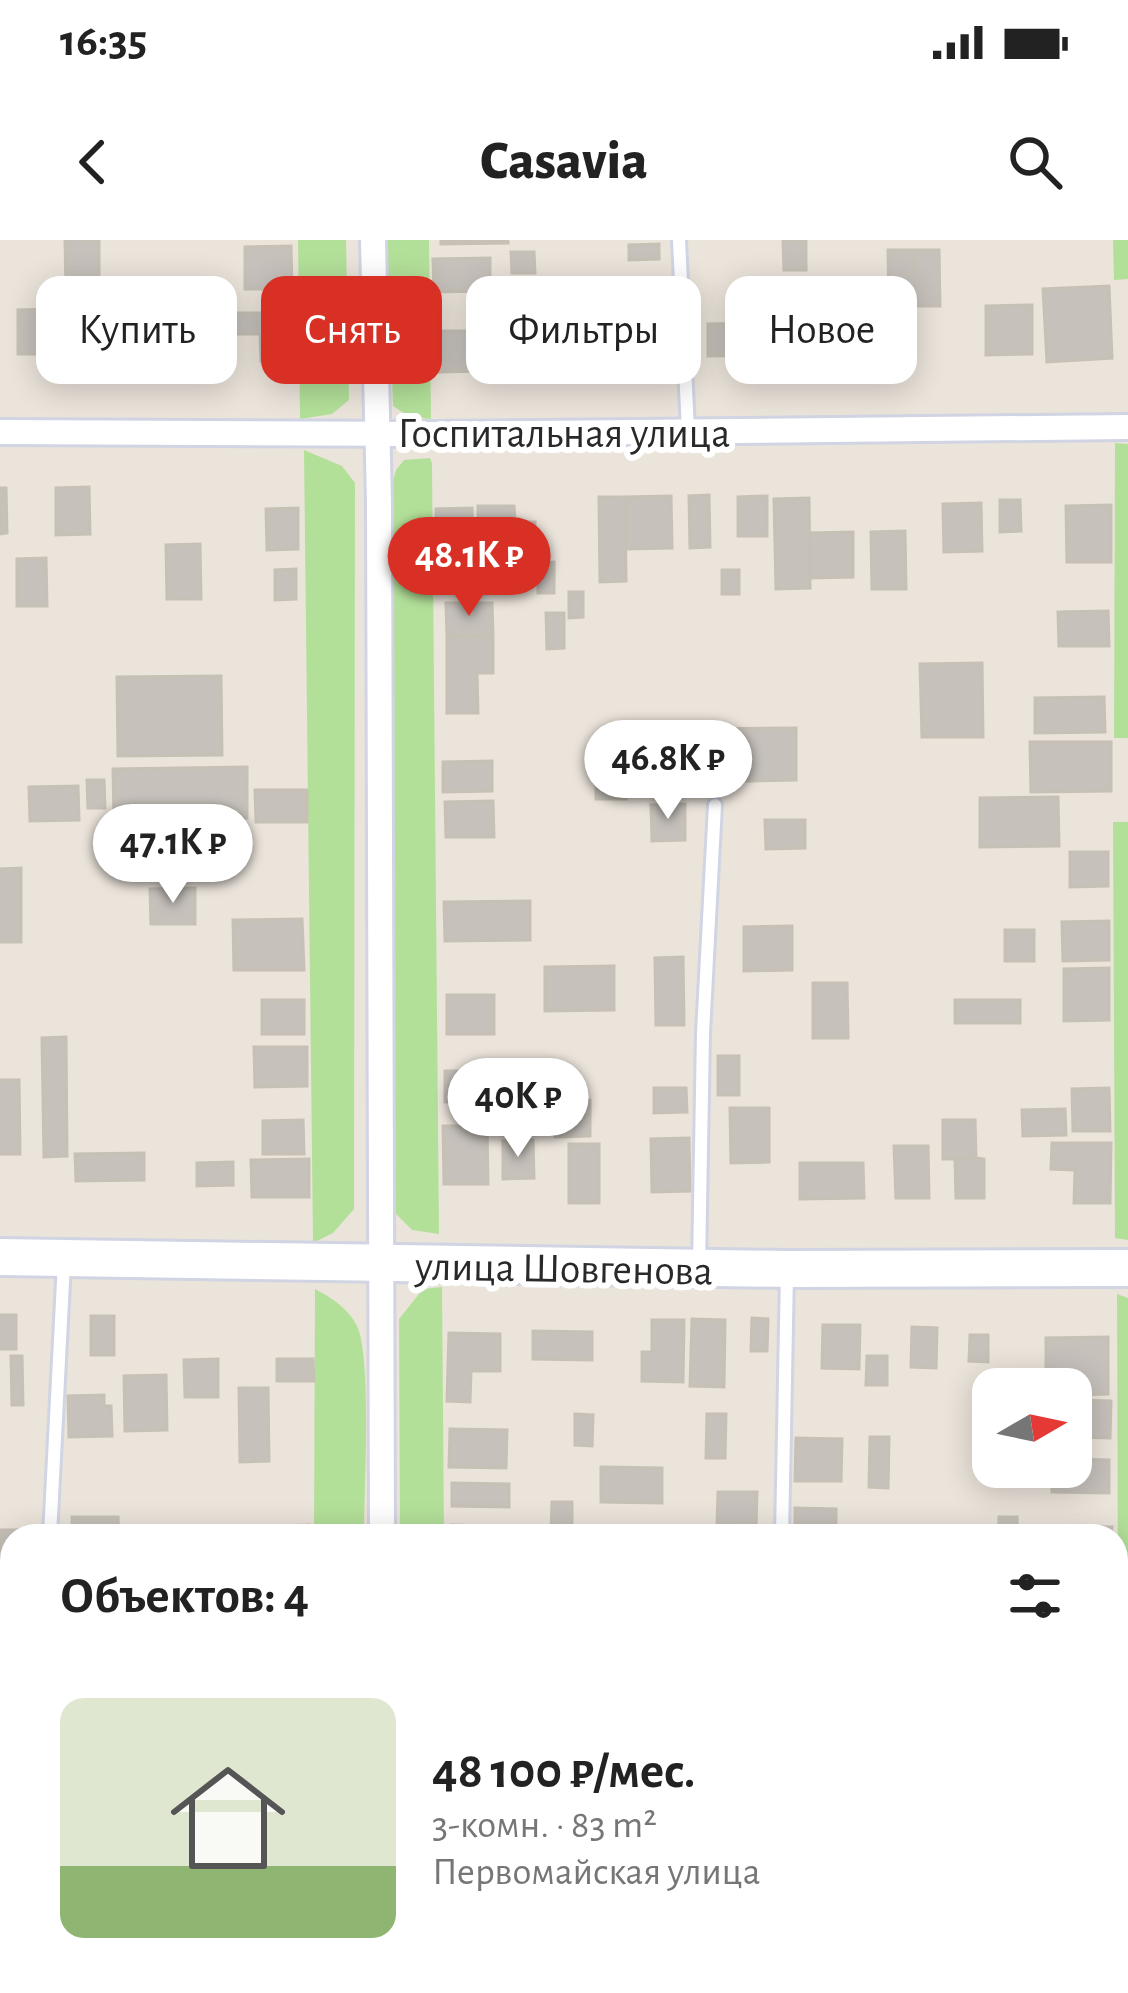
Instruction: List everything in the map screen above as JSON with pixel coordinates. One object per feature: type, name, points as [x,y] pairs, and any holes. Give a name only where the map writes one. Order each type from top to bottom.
[{"type":"main road","name":"улица Шовгенова","points":[[0,1257],[787,1269],[1128,1268]]},
{"type":"street","points":[[374,240],[382,1524]]},
{"type":"street","name":"Госпитальная улица","points":[[0,432],[1128,427]]},
{"type":"lane","points":[[679,240],[688,432]]},
{"type":"lane","points":[[699,1267],[703,1033],[716,805]]},
{"type":"lane","points":[[51,1524],[64,1258]]},
{"type":"lane","points":[[782,1524],[787,1269]]},
{"type":"green space","points":[[298,240],[346,240],[347,276],[298,276]]},
{"type":"green space","points":[[387,240],[429,240],[429,276],[388,276]]},
{"type":"green space","points":[[1113,240],[1128,240],[1128,279],[1114,280]]},
{"type":"green space","points":[[300,384],[349,384],[349,400],[332,414],[300,419]]},
{"type":"green space","points":[[392,384],[431,384],[431,419],[410,417],[393,406]]},
{"type":"green space","points":[[1115,443],[1128,444],[1128,738],[1114,738]]},
{"type":"green space","points":[[304,450],[342,466],[355,483],[354,1209],[333,1233],[313,1243]]},
{"type":"green space","points":[[430,458],[439,1234],[412,1230],[395,1213],[391,488],[404,460]]},
{"type":"green space","points":[[1113,822],[1128,822],[1128,1240],[1115,1238]]},
{"type":"green space","points":[[442,1287],[444,1524],[400,1524],[399,1319],[423,1289]]},
{"type":"green space","points":[[315,1289],[349,1314],[357,1326],[366,1395],[364,1524],[314,1524]]},
{"type":"green space","points":[[1117,1294],[1128,1298],[1128,1524],[1118,1524]]},
{"type":"building","points":[[65,240],[99,240],[99,276],[66,276]]},
{"type":"building","points":[[441,240],[508,240],[508,243],[441,244]]},
{"type":"building","points":[[783,240],[806,240],[806,270],[784,270]]},
{"type":"building","points":[[659,244],[659,259],[629,260],[629,245]]},
{"type":"building","points":[[291,246],[292,276],[261,276],[261,289],[245,289],[245,247]]},
{"type":"building","points":[[888,250],[914,250],[914,276],[888,276]]},
{"type":"building","points":[[914,250],[939,250],[940,306],[917,306]]},
{"type":"building","points":[[511,252],[534,252],[535,273],[512,273]]},
{"type":"building","points":[[490,258],[490,276],[466,276],[466,291],[442,292],[442,276],[434,276],[433,259]]},
{"type":"building","points":[[1109,286],[1112,358],[1047,362],[1043,289]]},
{"type":"building","points":[[1032,305],[1032,354],[986,355],[986,306]]},
{"type":"building","points":[[36,309],[36,354],[18,354],[18,310]]},
{"type":"building","points":[[237,313],[261,313],[261,361],[260,334],[237,334]]},
{"type":"building","points":[[708,324],[725,324],[725,356],[708,356]]},
{"type":"building","points":[[442,331],[466,331],[466,371],[442,372]]},
{"type":"building","points":[[89,487],[90,534],[56,535],[56,488]]},
{"type":"building","points":[[0,488],[6,488],[7,533],[0,534]]},
{"type":"building","points":[[709,495],[710,547],[690,548],[689,496]]},
{"type":"building","points":[[671,496],[672,548],[625,549],[625,497]]},
{"type":"building","points":[[767,496],[767,536],[738,536],[738,497]]},
{"type":"building","points":[[599,497],[625,497],[626,581],[600,582]]},
{"type":"building","points":[[809,498],[810,588],[776,589],[774,499]]},
{"type":"building","points":[[1000,500],[1020,500],[1021,531],[1000,532]]},
{"type":"building","points":[[981,503],[982,551],[944,552],[943,504]]},
{"type":"building","points":[[1111,505],[1111,562],[1067,562],[1066,506]]},
{"type":"building","points":[[478,506],[514,506],[515,522],[535,522],[535,562],[479,563]]},
{"type":"building","points":[[298,508],[298,549],[267,550],[266,509]]},
{"type":"building","points":[[472,508],[473,555],[437,556],[436,509]]},
{"type":"building","points":[[905,531],[906,589],[872,589],[871,532]]},
{"type":"building","points":[[853,532],[853,577],[810,578],[810,533]]},
{"type":"building","points":[[200,544],[201,599],[167,599],[166,545]]},
{"type":"building","points":[[46,558],[47,606],[17,606],[17,559]]},
{"type":"building","points":[[554,562],[554,593],[538,593],[538,563]]},
{"type":"building","points":[[296,569],[296,599],[275,600],[275,570]]},
{"type":"building","points":[[722,570],[739,570],[739,594],[722,594]]},
{"type":"building","points":[[569,592],[583,592],[583,617],[569,618]]},
{"type":"building","points":[[446,603],[492,603],[493,635],[447,636]]},
{"type":"building","points":[[1108,611],[1109,646],[1059,646],[1058,612]]},
{"type":"building","points":[[546,613],[564,613],[564,648],[547,649]]},
{"type":"building","points":[[493,635],[493,673],[477,673],[478,713],[447,713],[447,636]]},
{"type":"building","points":[[982,663],[983,737],[922,737],[920,664]]},
{"type":"building","points":[[221,676],[222,755],[118,756],[117,677]]},
{"type":"building","points":[[1104,697],[1105,732],[1035,733],[1035,698]]},
{"type":"building","points":[[796,728],[796,780],[699,782],[698,729]]},
{"type":"building","points":[[1030,742],[1111,742],[1111,791],[1031,792]]},
{"type":"building","points":[[492,761],[492,791],[443,792],[443,762]]},
{"type":"building","points":[[247,767],[247,818],[114,819],[113,769]]},
{"type":"building","points":[[87,780],[104,780],[105,808],[88,808]]},
{"type":"building","points":[[596,782],[626,782],[626,799],[596,799]]},
{"type":"building","points":[[78,786],[79,820],[30,821],[29,787]]},
{"type":"building","points":[[255,790],[307,790],[307,822],[256,822]]},
{"type":"building","points":[[1058,797],[1059,846],[980,847],[980,798]]},
{"type":"building","points":[[493,801],[494,837],[446,837],[445,802]]},
{"type":"building","points":[[685,804],[685,840],[652,841],[651,805]]},
{"type":"building","points":[[765,820],[805,820],[805,848],[766,849]]},
{"type":"building","points":[[190,852],[207,852],[207,867],[190,867]]},
{"type":"building","points":[[1070,852],[1108,852],[1108,886],[1070,887]]},
{"type":"building","points":[[21,868],[21,942],[0,942],[0,869]]},
{"type":"building","points":[[195,888],[195,924],[151,924],[150,889]]},
{"type":"building","points":[[530,901],[530,940],[445,941],[444,902]]},
{"type":"building","points":[[302,919],[304,970],[234,970],[233,920]]},
{"type":"building","points":[[1109,921],[1109,960],[1063,961],[1062,922]]},
{"type":"building","points":[[792,926],[792,970],[744,971],[744,927]]},
{"type":"building","points":[[1005,930],[1034,930],[1034,961],[1005,961]]},
{"type":"building","points":[[683,957],[684,1025],[656,1025],[655,958]]},
{"type":"building","points":[[614,966],[614,1010],[545,1011],[545,967]]},
{"type":"building","points":[[1109,968],[1109,1020],[1064,1021],[1064,969]]},
{"type":"building","points":[[813,983],[847,983],[848,1038],[813,1038]]},
{"type":"building","points":[[447,995],[494,995],[494,1034],[447,1034]]},
{"type":"building","points":[[262,1000],[304,1000],[304,1034],[262,1034]]},
{"type":"building","points":[[955,1000],[1020,1000],[1020,1023],[955,1023]]},
{"type":"building","points":[[66,1037],[67,1156],[44,1157],[42,1038]]},
{"type":"building","points":[[254,1047],[307,1047],[307,1086],[255,1087]]},
{"type":"building","points":[[718,1056],[739,1056],[739,1095],[718,1095]]},
{"type":"building","points":[[445,1071],[498,1071],[498,1101],[445,1102]]},
{"type":"building","points":[[0,1080],[19,1080],[20,1154],[0,1154]]},
{"type":"building","points":[[654,1088],[686,1088],[687,1112],[654,1113]]},
{"type":"building","points":[[1109,1088],[1110,1131],[1073,1131],[1072,1089]]},
{"type":"building","points":[[590,1100],[590,1136],[555,1137],[554,1101]]},
{"type":"building","points":[[730,1108],[769,1108],[769,1162],[731,1163]]},
{"type":"building","points":[[1065,1109],[1066,1135],[1023,1136],[1022,1110]]},
{"type":"building","points":[[303,1120],[304,1154],[263,1154],[263,1121]]},
{"type":"building","points":[[943,1120],[975,1120],[976,1158],[943,1159]]},
{"type":"building","points":[[443,1126],[487,1126],[488,1184],[444,1184]]},
{"type":"building","points":[[689,1138],[690,1191],[652,1192],[651,1139]]},
{"type":"building","points":[[533,1140],[534,1178],[503,1179],[503,1141]]},
{"type":"building","points":[[1052,1143],[1111,1143],[1110,1203],[1074,1203],[1075,1170],[1051,1169]]},
{"type":"building","points":[[569,1144],[599,1144],[599,1203],[569,1203]]},
{"type":"building","points":[[894,1146],[928,1146],[929,1198],[896,1198]]},
{"type":"building","points":[[144,1153],[144,1180],[76,1181],[75,1154]]},
{"type":"building","points":[[309,1159],[309,1197],[252,1197],[251,1160]]},
{"type":"building","points":[[955,1159],[984,1159],[984,1198],[956,1198]]},
{"type":"building","points":[[233,1162],[233,1185],[197,1186],[197,1163]]},
{"type":"building","points":[[800,1163],[863,1163],[864,1198],[800,1199]]},
{"type":"building","points":[[0,1315],[16,1315],[16,1349],[0,1349]]},
{"type":"building","points":[[91,1316],[114,1316],[114,1355],[91,1355]]},
{"type":"building","points":[[752,1318],[768,1319],[767,1351],[751,1351]]},
{"type":"building","points":[[692,1319],[725,1320],[724,1387],[690,1386]]},
{"type":"building","points":[[652,1320],[684,1320],[683,1382],[642,1381],[642,1352],[652,1352]]},
{"type":"building","points":[[823,1325],[860,1325],[859,1369],[822,1368]]},
{"type":"building","points":[[912,1327],[937,1328],[936,1368],[911,1367]]},
{"type":"building","points":[[533,1331],[592,1332],[592,1360],[533,1359]]},
{"type":"building","points":[[449,1333],[500,1334],[500,1371],[471,1371],[470,1402],[447,1401]]},
{"type":"building","points":[[970,1335],[988,1335],[988,1362],[969,1361]]},
{"type":"building","points":[[1108,1337],[1108,1394],[1092,1394],[1092,1368],[1046,1368],[1046,1338]]},
{"type":"building","points":[[11,1356],[22,1356],[23,1405],[12,1405]]},
{"type":"building","points":[[867,1356],[887,1356],[887,1385],[866,1385]]},
{"type":"building","points":[[218,1359],[218,1397],[185,1397],[184,1360]]},
{"type":"building","points":[[277,1359],[313,1359],[314,1381],[277,1381]]},
{"type":"building","points":[[166,1375],[167,1430],[125,1431],[124,1376]]},
{"type":"building","points":[[239,1388],[268,1388],[269,1461],[240,1462]]},
{"type":"building","points":[[104,1395],[104,1406],[111,1406],[112,1436],[69,1437],[68,1396]]},
{"type":"building","points":[[1092,1401],[1111,1401],[1110,1438],[1092,1438]]},
{"type":"building","points":[[575,1414],[593,1415],[592,1446],[575,1445]]},
{"type":"building","points":[[707,1414],[726,1414],[725,1458],[706,1458]]},
{"type":"building","points":[[450,1429],[507,1430],[506,1468],[449,1467]]},
{"type":"building","points":[[870,1437],[889,1437],[888,1488],[869,1487]]},
{"type":"building","points":[[796,1438],[842,1439],[841,1481],[795,1481]]},
{"type":"building","points":[[1092,1460],[1109,1460],[1109,1493],[1052,1492],[1052,1488],[1092,1488]]},
{"type":"building","points":[[601,1467],[662,1468],[662,1503],[601,1502]]},
{"type":"building","points":[[452,1483],[509,1484],[509,1507],[452,1506]]},
{"type":"building","points":[[718,1492],[757,1492],[756,1524],[717,1524]]},
{"type":"building","points":[[552,1502],[572,1502],[572,1524],[551,1524]]},
{"type":"building","points":[[795,1508],[836,1509],[836,1523],[795,1523]]},
{"type":"building","points":[[72,1517],[118,1517],[118,1524],[72,1524]]},
{"type":"building","points":[[999,1517],[1017,1517],[1017,1524],[999,1524]]}]
